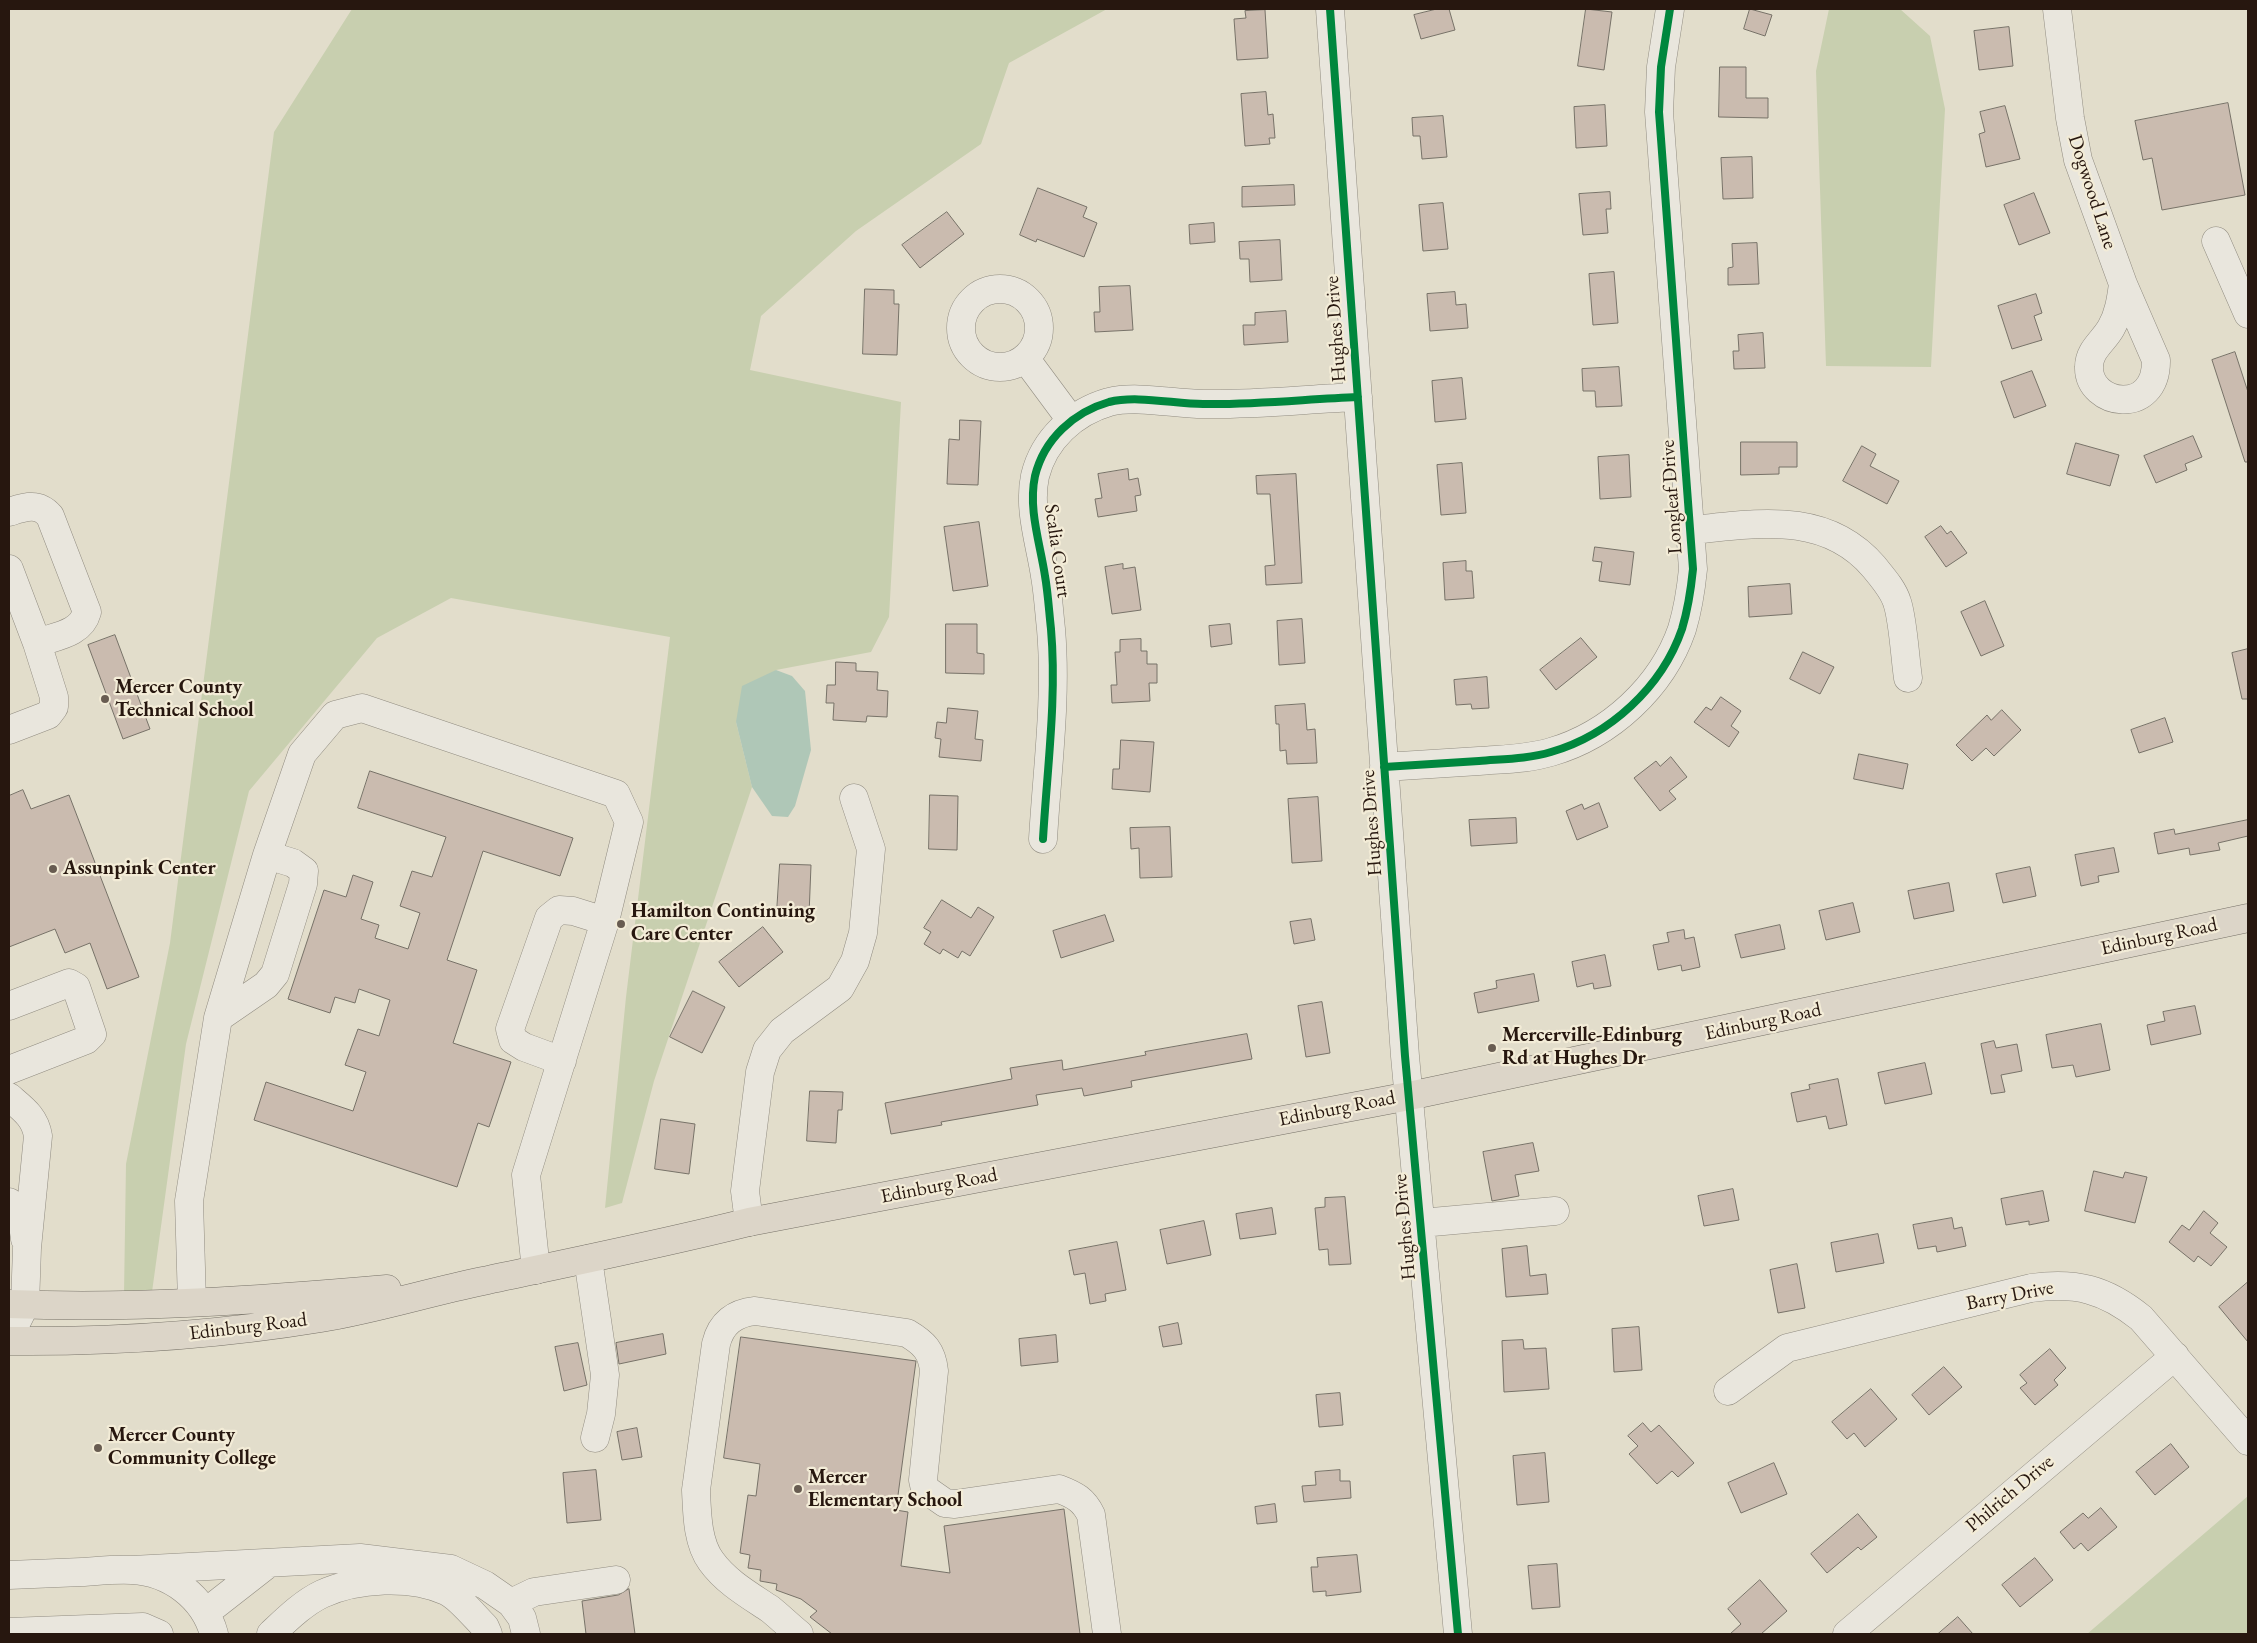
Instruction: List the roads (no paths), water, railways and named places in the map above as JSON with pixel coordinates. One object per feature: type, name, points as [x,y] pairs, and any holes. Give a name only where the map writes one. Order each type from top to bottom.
[{"type":"main road","name":"Edinburg Road","points":[[9,1341],[122,1339],[223,1331],[323,1318],[749,1222],[1409,1096],[2248,918]]},
{"type":"main road","name":"Edinburg Road","points":[[17,1304],[192,1302],[314,1295],[483,1281]]},
{"type":"street","name":"Hughes Drive","points":[[1330,9],[1409,1096],[1458,1634]]},
{"type":"street","name":"Longleaf Drive","points":[[1384,767],[1524,758],[1551,752],[1580,741],[1616,718],[1649,686],[1667,661],[1682,629],[1690,600],[1693,569],[1659,112],[1661,67],[1670,9]]},
{"type":"street","name":"Dogwood Lane","points":[[2056,9],[2070,118],[2078,160],[2123,284]]},
{"type":"street","points":[[2216,241],[2248,314]]},
{"type":"street","points":[[1025,358],[1071,420]]},
{"type":"street","name":"Scalia Court","points":[[1043,839],[1053,662],[1045,577],[1033,498],[1036,475],[1044,454],[1056,435],[1071,420],[1092,408],[1111,402],[1132,400],[1205,404],[1358,396]]},
{"type":"street","points":[[9,512],[30,506],[44,509],[50,516],[87,612],[84,622],[76,630],[37,643]]},
{"type":"street","points":[[1691,530],[1770,522],[1797,524],[1827,533],[1848,545],[1868,561],[1884,579],[1897,602],[1908,678]]},
{"type":"street","points":[[9,569],[37,643],[54,697],[54,707],[48,715],[9,730]]},
{"type":"street","points":[[192,1302],[188,1201],[218,1018],[267,855],[302,754],[335,715],[362,708],[616,794],[629,822],[605,921],[526,1175],[536,1270]]},
{"type":"street","points":[[749,1222],[745,1191],[760,1072],[767,1050],[782,1032],[840,988],[855,961],[863,933],[871,850],[854,798]]},
{"type":"street","points":[[218,1018],[266,984],[274,974],[303,884],[304,871],[293,863],[267,855]]},
{"type":"street","points":[[562,1061],[524,1047],[513,1040],[510,1029],[549,918],[559,910],[573,911],[605,921]]},
{"type":"street","points":[[9,1006],[69,983],[76,987],[92,1034],[86,1040],[10,1066]]},
{"type":"street","points":[[9,1097],[29,1115],[36,1126],[38,1136],[27,1248],[17,1304],[17,1321],[9,1327]]},
{"type":"street","points":[[9,1202],[23,1225],[27,1248]]},
{"type":"street","points":[[1421,1223],[1555,1211]]},
{"type":"street","points":[[588,1259],[605,1375],[601,1414],[595,1438]]},
{"type":"street","name":"Barry Drive","points":[[1728,1391],[1787,1348],[2030,1288],[2056,1285],[2081,1287],[2103,1293],[2123,1304],[2141,1318],[2248,1441]]},
{"type":"street","points":[[799,1634],[772,1611],[732,1584],[710,1560],[702,1540],[697,1514],[696,1490],[716,1344],[719,1331],[742,1312],[755,1311],[907,1333],[926,1347],[932,1357],[934,1371],[923,1480],[925,1489],[945,1503],[955,1504],[1059,1489],[1072,1494],[1086,1503],[1091,1515],[1107,1634]]},
{"type":"street","name":"Philrich Drive","points":[[1847,1634],[2175,1356]]},
{"type":"street","points":[[9,1574],[132,1570],[360,1558],[451,1569],[484,1585],[510,1603],[522,1618],[526,1634]]},
{"type":"street","points":[[132,1570],[162,1576],[174,1581],[194,1598],[210,1624],[269,1563]]},
{"type":"street","points":[[271,1634],[292,1615],[322,1594],[362,1583],[387,1579],[417,1582],[447,1591],[485,1627],[488,1634]]},
{"type":"street","points":[[510,1603],[534,1592],[616,1580]]},
{"type":"street","points":[[9,1632],[143,1627],[159,1634]]},
{"type":"place","name":"Mercer County Technical School","points":[[105,699]]},
{"type":"place","name":"Assunpink Center","points":[[53,869]]},
{"type":"place","name":"Hamilton Continuing Care Center","points":[[621,924]]},
{"type":"place","name":"Mercerville-Edinburg Rd at Hughes Dr","points":[[1492,1048]]},
{"type":"place","name":"Mercer County Community College","points":[[98,1448]]},
{"type":"place","name":"Mercer Elementary School","points":[[798,1489]]}]
